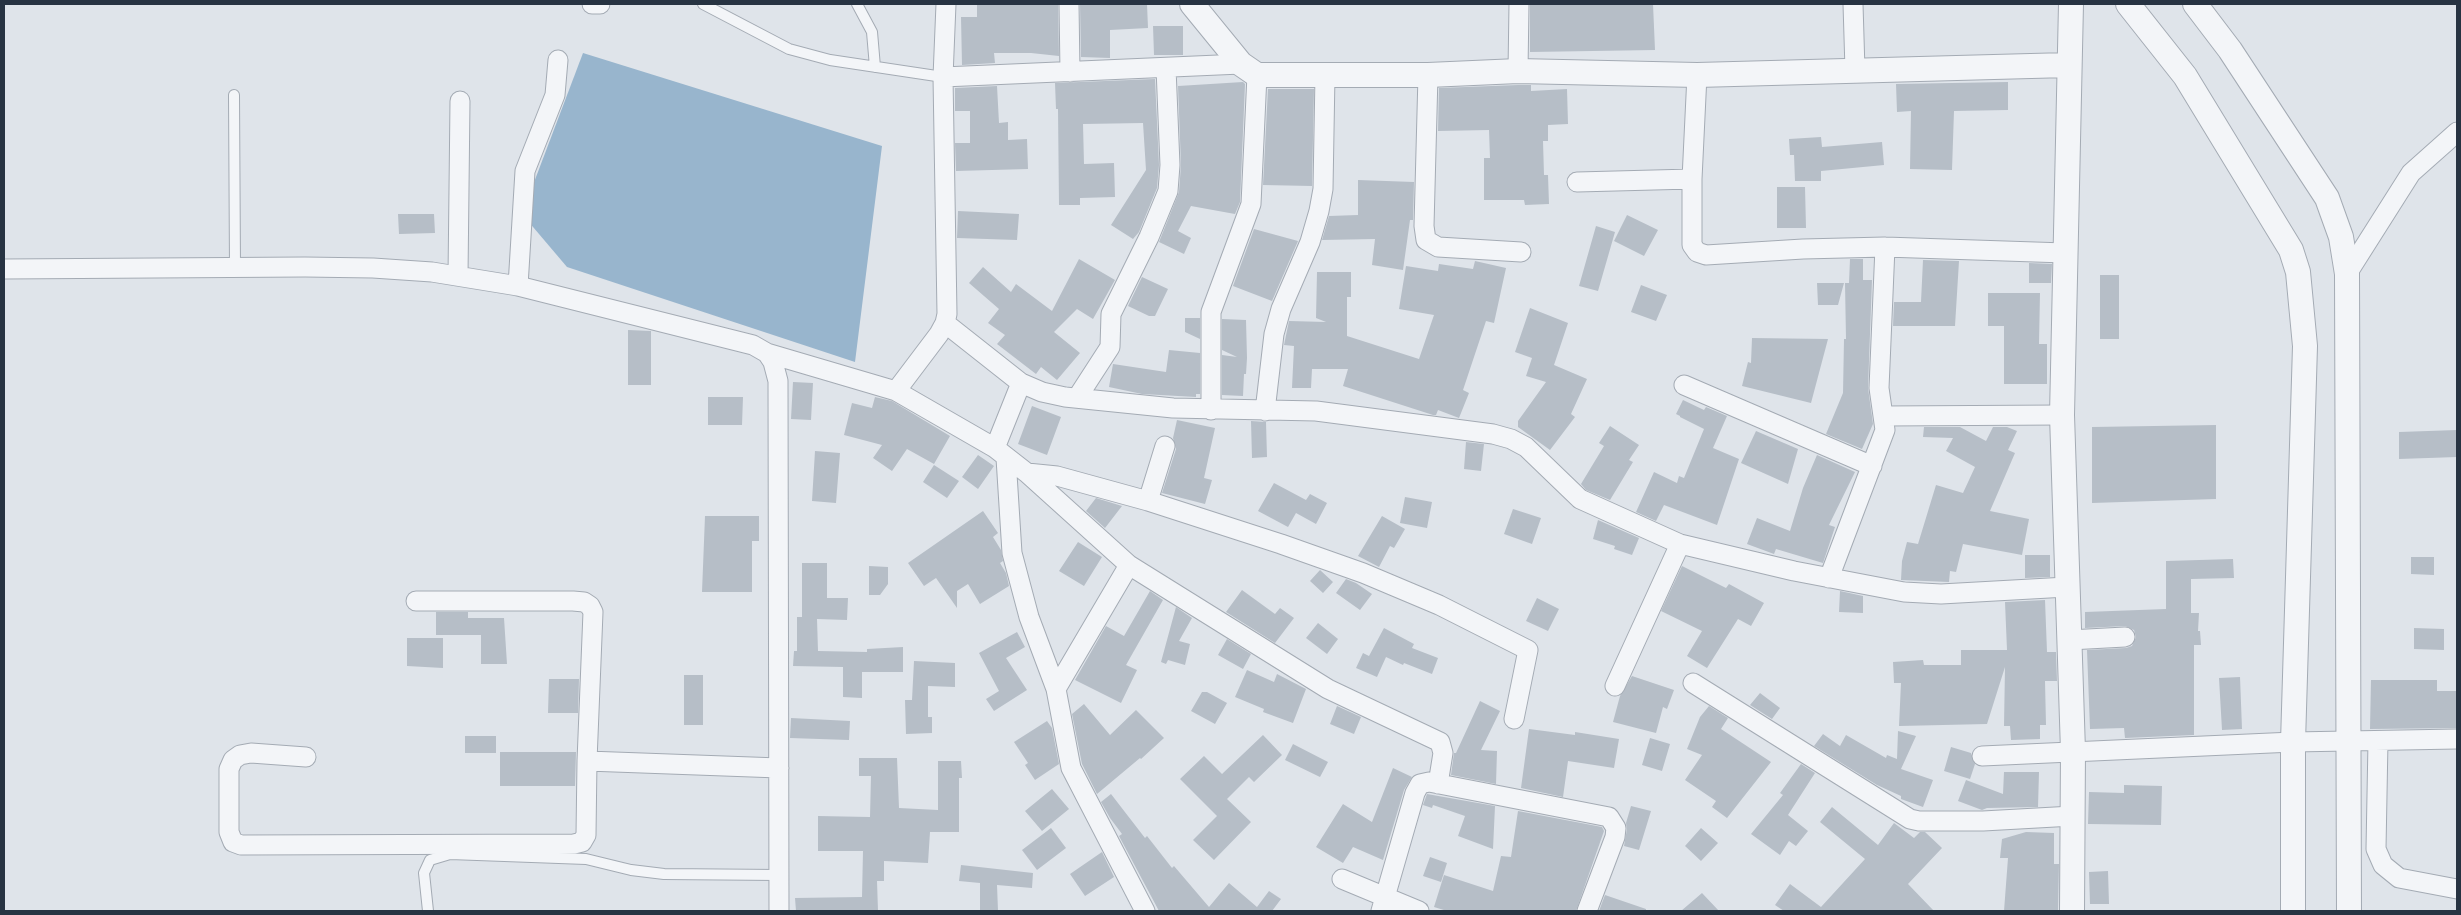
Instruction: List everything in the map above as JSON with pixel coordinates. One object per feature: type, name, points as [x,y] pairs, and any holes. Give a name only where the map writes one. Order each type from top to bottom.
[{"type":"street","points":[[592,4],[600,4]]},
{"type":"street","points":[[896,392],[946,323],[948,298],[943,77],[946,4]]},
{"type":"street","points":[[1069,4],[1070,72]]},
{"type":"street","points":[[1192,4],[1249,70],[1251,204],[1211,312],[1212,410]]},
{"type":"street","points":[[1518,71],[1519,4]]},
{"type":"street","points":[[1853,4],[1855,70]]},
{"type":"street","points":[[2071,4],[2068,64],[2062,415],[2073,751],[2072,911]]},
{"type":"street","points":[[2128,4],[2185,76],[2291,250],[2298,272],[2305,346],[2293,742],[2293,911]]},
{"type":"street","points":[[2195,4],[2230,50],[2327,198],[2341,238],[2347,274],[2349,911]]},
{"type":"street","points":[[518,286],[525,171],[555,95],[558,60]]},
{"type":"street","points":[[943,77],[1166,68],[1249,70],[1325,75],[1428,75],[1518,71],[1697,75],[2068,64]]},
{"type":"street","points":[[1077,398],[1110,347],[1111,314],[1149,237],[1168,191],[1170,165],[1166,68]]},
{"type":"street","points":[[1265,411],[1274,334],[1281,309],[1310,242],[1323,189],[1325,75]]},
{"type":"street","points":[[1428,75],[1424,226],[1426,240],[1438,247],[1520,252]]},
{"type":"street","points":[[1697,75],[1692,179],[1692,245],[1698,252],[1706,255],[1803,249],[1885,247],[2066,253]]},
{"type":"street","points":[[458,276],[460,102]]},
{"type":"street","points":[[2347,274],[2411,173],[2457,132]]},
{"type":"street","points":[[1576,182],[1692,179]]},
{"type":"street","points":[[1829,578],[1885,430],[1880,388],[1885,247]]},
{"type":"street","points":[[4,269],[373,268],[458,276],[518,286],[753,345],[767,353],[896,392],[1000,453],[1027,473],[1128,565],[1333,692],[1440,742],[1442,754],[1438,784]]},
{"type":"street","points":[[946,323],[1021,384],[1042,392],[1077,398],[1212,410],[1316,411],[1511,438],[1526,447],[1580,499],[1680,544],[1829,578],[1904,592],[1941,594],[2067,587]]},
{"type":"street","points":[[767,353],[773,362],[778,381],[779,911]]},
{"type":"street","points":[[1021,384],[1000,453],[1012,553],[1029,617],[1056,689],[1071,768],[1145,911]]},
{"type":"street","points":[[1684,385],[1872,466]]},
{"type":"street","points":[[1884,416],[2062,415]]},
{"type":"street","points":[[1148,500],[1165,446]]},
{"type":"street","points":[[1027,473],[1057,476],[1148,500],[1364,573],[1439,605],[1528,650],[1514,719]]},
{"type":"street","points":[[1615,686],[1680,544]]},
{"type":"street","points":[[1056,689],[1128,565]]},
{"type":"street","points":[[306,757],[250,753],[240,755],[233,760],[229,769],[229,832],[233,842],[241,845],[574,844],[582,842],[586,835],[586,761],[593,612],[590,606],[584,602],[573,601],[416,601]]},
{"type":"street","points":[[2069,640],[2124,637]]},
{"type":"street","points":[[1692,683],[1910,819],[1919,821],[1993,820],[2073,816]]},
{"type":"street","points":[[1982,756],[2293,742],[2457,740]]},
{"type":"street","points":[[2378,741],[2376,849],[2383,865],[2399,878],[2457,889]]},
{"type":"street","points":[[586,761],[779,768]]},
{"type":"street","points":[[1382,905],[1418,787],[1425,782],[1601,814],[1614,821],[1616,828],[1615,837],[1587,911]]},
{"type":"street","points":[[1342,879],[1382,905],[1419,911]]},
{"type":"lane","points":[[703,4],[789,49],[830,60],[943,77]]},
{"type":"lane","points":[[857,4],[872,32],[875,67]]},
{"type":"lane","points":[[234,95],[235,268]]},
{"type":"lane","points":[[428,911],[424,873],[430,860],[450,854],[586,859],[631,870],[664,874],[778,875]]},
{"type":"water","points":[[583,53],[882,146],[855,362],[567,267],[522,214]]},
{"type":"building","points":[[977,4],[1058,4],[1059,56],[1031,53],[994,53],[995,63],[962,65],[961,17],[977,17]]},
{"type":"building","points":[[1080,4],[1147,4],[1148,28],[1110,30],[1110,58],[1081,57]]},
{"type":"building","points":[[1530,4],[1653,4],[1655,50],[1530,52]]},
{"type":"building","points":[[1153,26],[1183,26],[1183,55],[1154,55]]},
{"type":"building","points":[[1155,79],[1159,165],[1157,188],[1139,232],[1133,239],[1111,225],[1146,170],[1143,123],[1083,124],[1084,164],[1114,163],[1115,197],[1080,198],[1080,205],[1059,205],[1058,109],[1056,109],[1055,83]]},
{"type":"building","points":[[1243,82],[1245,84],[1240,202],[1235,214],[1191,206],[1178,231],[1191,238],[1184,254],[1159,242],[1179,192],[1181,165],[1178,86]]},
{"type":"building","points":[[2008,82],[2008,110],[1954,111],[1952,170],[1910,169],[1911,111],[1897,112],[1896,84]]},
{"type":"building","points":[[1531,85],[1531,91],[1567,89],[1568,124],[1548,125],[1548,141],[1543,141],[1544,175],[1548,175],[1549,204],[1525,205],[1524,200],[1484,200],[1484,158],[1490,158],[1489,130],[1438,131],[1439,88]]},
{"type":"building","points":[[997,86],[999,123],[1008,122],[1008,140],[1027,139],[1028,169],[956,171],[955,143],[970,143],[970,111],[955,111],[955,88]]},
{"type":"building","points":[[1268,89],[1314,89],[1312,186],[1263,185]]},
{"type":"building","points":[[1821,137],[1822,147],[1882,142],[1884,165],[1821,171],[1821,181],[1795,181],[1794,155],[1790,155],[1789,139]]},
{"type":"building","points":[[1358,180],[1414,182],[1413,220],[1410,220],[1403,270],[1372,265],[1375,239],[1322,240],[1329,216],[1358,215]]},
{"type":"building","points":[[1777,187],[1805,187],[1806,228],[1777,228]]},
{"type":"building","points":[[958,211],[1019,214],[1017,240],[957,238]]},
{"type":"building","points":[[398,214],[434,214],[435,233],[399,234]]},
{"type":"building","points":[[1627,215],[1658,230],[1644,256],[1614,241]]},
{"type":"building","points":[[1596,226],[1615,232],[1598,291],[1579,286]]},
{"type":"building","points":[[1254,229],[1298,241],[1272,301],[1233,286]]},
{"type":"building","points":[[1079,259],[1115,280],[1093,319],[1077,309],[1054,332],[1080,353],[1057,380],[1041,367],[1036,374],[997,344],[1005,335],[988,323],[999,309],[969,283],[983,267],[1011,292],[1016,284],[1052,311]]},
{"type":"building","points":[[1850,259],[1863,259],[1863,280],[1872,280],[1868,388],[1873,424],[1862,449],[1826,434],[1843,393],[1844,339],[1846,339],[1845,283],[1849,283]]},
{"type":"building","points":[[1923,260],[1959,261],[1955,326],[1893,326],[1894,302],[1921,302]]},
{"type":"building","points":[[1475,261],[1506,268],[1494,323],[1486,321],[1463,390],[1469,393],[1459,418],[1438,410],[1436,415],[1433,415],[1343,386],[1348,369],[1312,369],[1311,388],[1292,388],[1294,346],[1284,345],[1289,321],[1326,322],[1316,318],[1317,272],[1351,272],[1351,297],[1347,297],[1347,336],[1419,359],[1434,315],[1399,309],[1406,266],[1438,271],[1439,264],[1473,269]]},
{"type":"building","points":[[2029,263],[2052,264],[2051,283],[2029,283]]},
{"type":"building","points":[[2100,275],[2119,275],[2119,339],[2100,339]]},
{"type":"building","points":[[1142,277],[1168,289],[1155,316],[1149,316],[1128,306]]},
{"type":"building","points":[[1817,283],[1844,283],[1838,305],[1818,305]]},
{"type":"building","points":[[1641,285],[1667,295],[1656,321],[1631,312]]},
{"type":"building","points":[[1988,293],[2040,293],[2039,344],[2047,344],[2047,384],[2004,384],[2004,326],[1988,326]]},
{"type":"building","points":[[1530,308],[1568,323],[1554,365],[1587,379],[1571,414],[1575,417],[1550,450],[1518,427],[1518,421],[1546,382],[1526,376],[1532,358],[1515,352]]},
{"type":"building","points":[[1185,318],[1200,318],[1200,339],[1185,332]]},
{"type":"building","points":[[1222,319],[1246,320],[1247,358],[1243,396],[1222,395],[1222,355],[1237,357],[1222,350]]},
{"type":"building","points":[[628,330],[651,331],[651,385],[628,385]]},
{"type":"building","points":[[1752,338],[1828,339],[1811,403],[1742,386],[1748,362],[1751,363]]},
{"type":"building","points":[[1169,350],[1200,353],[1200,394],[1196,394],[1196,397],[1142,394],[1109,387],[1113,364],[1166,372]]},
{"type":"building","points":[[793,382],[813,383],[811,420],[791,419]]},
{"type":"building","points":[[708,397],[743,397],[742,425],[708,425]]},
{"type":"building","points":[[875,397],[892,401],[950,436],[934,464],[907,449],[892,471],[873,458],[882,445],[844,435],[852,403],[872,408]]},
{"type":"building","points":[[1683,400],[1704,410],[1706,407],[1727,416],[1713,448],[1739,459],[1717,525],[1664,505],[1656,521],[1636,512],[1654,472],[1677,483],[1679,476],[1684,478],[1704,429],[1676,414]]},
{"type":"building","points":[[1032,406],[1061,417],[1047,455],[1018,444]]},
{"type":"building","points":[[1177,420],[1215,428],[1204,478],[1212,480],[1205,504],[1162,493],[1176,449],[1173,438]]},
{"type":"building","points":[[1251,421],[1266,422],[1267,457],[1252,458]]},
{"type":"building","points":[[2216,425],[2216,499],[2092,503],[2092,427]]},
{"type":"building","points":[[1610,426],[1639,445],[1629,460],[1633,462],[1610,500],[1586,490],[1581,484],[1604,446],[1599,443]]},
{"type":"building","points":[[1924,427],[1960,427],[1986,441],[1993,427],[2007,427],[2017,431],[2008,450],[2015,453],[1990,511],[2029,519],[2022,555],[1963,544],[1956,572],[1950,571],[1949,582],[1901,580],[1902,561],[1907,542],[1918,544],[1936,485],[1963,493],[1975,467],[1946,451],[1953,438],[1923,437]]},
{"type":"building","points":[[2457,430],[2457,457],[2399,459],[2399,432]]},
{"type":"building","points":[[1756,431],[1798,449],[1788,484],[1741,463]]},
{"type":"building","points":[[1466,442],[1484,444],[1481,471],[1464,469]]},
{"type":"building","points":[[815,451],[840,453],[836,503],[812,501]]},
{"type":"building","points":[[978,455],[994,466],[978,489],[962,477]]},
{"type":"building","points":[[1817,455],[1855,472],[1829,525],[1835,527],[1823,563],[1776,549],[1774,554],[1747,544],[1757,518],[1790,531],[1803,488]]},
{"type":"building","points":[[934,465],[959,481],[947,498],[923,482]]},
{"type":"building","points":[[1274,483],[1306,500],[1310,494],[1327,503],[1316,524],[1296,513],[1288,527],[1258,511]]},
{"type":"building","points":[[1405,497],[1432,502],[1427,528],[1400,523]]},
{"type":"building","points":[[1096,498],[1122,506],[1105,528],[1086,511]]},
{"type":"building","points":[[1513,509],[1541,518],[1532,544],[1504,534]]},
{"type":"building","points":[[983,511],[998,533],[993,537],[1001,550],[1003,561],[1000,563],[1006,573],[1009,586],[980,604],[968,584],[957,591],[957,608],[936,578],[924,586],[908,563]]},
{"type":"building","points":[[705,516],[759,516],[759,541],[752,541],[752,592],[702,592]]},
{"type":"building","points":[[1382,516],[1405,529],[1394,548],[1390,546],[1379,567],[1358,556]]},
{"type":"building","points":[[1598,520],[1639,538],[1632,555],[1614,549],[1615,546],[1593,539]]},
{"type":"building","points":[[1078,542],[1102,557],[1084,586],[1059,571]]},
{"type":"building","points":[[2025,555],[2050,555],[2050,577],[2025,578]]},
{"type":"building","points":[[2411,557],[2434,557],[2434,575],[2411,574]]},
{"type":"building","points":[[2233,559],[2234,578],[2191,579],[2191,613],[2199,613],[2198,631],[2200,631],[2201,645],[2194,645],[2194,735],[2125,738],[2124,728],[2090,729],[2087,650],[2126,648],[2132,646],[2136,637],[2134,630],[2125,626],[2085,628],[2085,612],[2166,609],[2166,561]]},
{"type":"building","points":[[802,563],[827,563],[827,598],[848,598],[847,620],[817,619],[818,651],[867,652],[867,649],[903,647],[903,672],[862,672],[862,698],[843,697],[843,667],[793,666],[794,651],[797,651],[797,617],[802,617]]},
{"type":"building","points":[[869,566],[888,567],[888,584],[880,595],[869,595]]},
{"type":"building","points":[[1682,566],[1726,588],[1729,584],[1764,603],[1751,626],[1738,619],[1707,668],[1687,656],[1702,631],[1661,611]]},
{"type":"building","points":[[1320,570],[1333,582],[1323,593],[1310,581]]},
{"type":"building","points":[[1346,579],[1356,583],[1372,594],[1360,610],[1336,593]]},
{"type":"building","points":[[1242,590],[1275,614],[1280,608],[1294,618],[1275,643],[1226,612]]},
{"type":"building","points":[[1150,591],[1163,600],[1126,665],[1137,670],[1121,703],[1075,680],[1106,626],[1124,636]]},
{"type":"building","points":[[1840,591],[1863,596],[1863,613],[1839,612]]},
{"type":"building","points":[[1537,598],[1559,609],[1548,631],[1526,621]]},
{"type":"building","points":[[2045,600],[2047,652],[2056,652],[2057,681],[2045,681],[2046,725],[2040,725],[2040,739],[2011,740],[2010,726],[2004,726],[2005,667],[1987,724],[1899,726],[1901,683],[1894,683],[1893,662],[1923,660],[1924,665],[1961,665],[1961,650],[2007,650],[2005,602]]},
{"type":"building","points":[[1176,607],[1192,618],[1179,641],[1190,644],[1185,665],[1168,660],[1166,664],[1161,662]]},
{"type":"building","points":[[436,612],[468,612],[468,618],[504,618],[507,664],[481,664],[481,635],[436,635]]},
{"type":"building","points":[[1318,623],[1338,639],[1327,654],[1306,638]]},
{"type":"building","points":[[1384,628],[1414,644],[1412,648],[1438,658],[1432,674],[1404,663],[1403,665],[1386,657],[1377,677],[1356,668],[1363,653],[1369,656]]},
{"type":"building","points":[[2414,628],[2444,629],[2444,650],[2414,649]]},
{"type":"building","points":[[1017,632],[1025,647],[1006,658],[1027,690],[994,711],[986,699],[999,691],[979,653]]},
{"type":"building","points":[[407,638],[443,638],[443,668],[407,666]]},
{"type":"building","points":[[1227,639],[1251,654],[1243,669],[1218,655]]},
{"type":"building","points":[[914,661],[955,663],[955,687],[928,686],[928,717],[932,717],[932,733],[906,734],[905,700],[912,700]]},
{"type":"building","points":[[1247,670],[1274,682],[1277,674],[1306,689],[1293,723],[1263,712],[1264,709],[1235,697]]},
{"type":"building","points":[[684,675],[703,675],[703,725],[684,725]]},
{"type":"building","points":[[1632,676],[1674,690],[1667,709],[1663,707],[1656,733],[1613,722],[1620,696]]},
{"type":"building","points":[[2240,677],[2242,729],[2222,730],[2219,678]]},
{"type":"building","points":[[549,679],[579,679],[578,713],[548,713]]},
{"type":"building","points":[[2371,680],[2437,680],[2437,691],[2457,691],[2457,728],[2370,729]]},
{"type":"building","points":[[1202,692],[1207,692],[1227,703],[1215,724],[1191,711]]},
{"type":"building","points":[[1760,693],[1780,708],[1772,719],[1750,705]]},
{"type":"building","points":[[1480,701],[1500,711],[1481,750],[1497,751],[1496,784],[1451,775],[1454,753],[1456,753]]},
{"type":"building","points":[[1084,704],[1110,735],[1136,710],[1164,738],[1097,794],[1082,764],[1072,714]]},
{"type":"building","points":[[1337,706],[1361,717],[1354,734],[1330,724]]},
{"type":"building","points":[[1709,706],[1728,718],[1721,729],[1771,762],[1727,818],[1712,807],[1716,801],[1685,780],[1702,755],[1687,749],[1700,717]]},
{"type":"building","points":[[791,718],[850,721],[849,740],[790,738]]},
{"type":"building","points":[[1047,721],[1052,728],[1059,764],[1035,780],[1025,765],[1028,763],[1014,742]]},
{"type":"building","points":[[1529,729],[1575,735],[1575,732],[1619,739],[1614,768],[1568,761],[1563,797],[1521,788]]},
{"type":"building","points":[[1898,731],[1916,736],[1901,769],[1933,780],[1923,807],[1901,799],[1901,796],[1877,785],[1814,746],[1823,734],[1840,746],[1846,735],[1886,758],[1887,755],[1897,759]]},
{"type":"building","points":[[1263,735],[1282,755],[1254,782],[1249,777],[1227,799],[1251,822],[1214,860],[1193,840],[1217,816],[1180,779],[1204,756],[1222,774]]},
{"type":"building","points":[[465,736],[496,736],[496,753],[465,753]]},
{"type":"building","points":[[1650,738],[1670,744],[1662,771],[1642,765]]},
{"type":"building","points":[[1293,744],[1328,762],[1320,777],[1285,760]]},
{"type":"building","points":[[1951,747],[1971,753],[1975,764],[1970,779],[1944,771]]},
{"type":"building","points":[[500,752],[576,752],[575,786],[500,786]]},
{"type":"building","points":[[859,758],[897,758],[899,808],[938,810],[938,761],[961,761],[962,778],[959,778],[959,832],[930,832],[928,863],[884,861],[884,881],[877,881],[878,911],[796,911],[795,898],[862,897],[863,851],[818,851],[818,816],[870,817],[871,776],[859,776]]},
{"type":"building","points":[[1801,764],[1815,773],[1788,815],[1808,831],[1796,846],[1789,841],[1780,855],[1751,834],[1783,795],[1780,793]]},
{"type":"building","points":[[1393,768],[1412,777],[1404,790],[1383,860],[1353,847],[1343,863],[1316,847],[1343,804],[1372,822]]},
{"type":"building","points":[[2004,772],[2039,772],[2038,807],[1987,808],[1982,810],[1958,801],[1966,780],[2003,794]]},
{"type":"building","points":[[2124,785],[2162,786],[2161,825],[2088,824],[2089,792],[2124,793]]},
{"type":"building","points":[[1052,789],[1069,809],[1042,831],[1025,811]]},
{"type":"building","points":[[1111,794],[1145,838],[1147,836],[1172,868],[1174,866],[1209,907],[1229,883],[1257,907],[1269,891],[1281,899],[1272,911],[1159,911],[1119,836],[1122,834],[1101,802]]},
{"type":"building","points":[[1427,794],[1495,806],[1493,849],[1458,836],[1465,816],[1433,805],[1432,808],[1423,805]]},
{"type":"building","points":[[1631,806],[1651,811],[1639,850],[1624,846],[1627,829],[1626,823]]},
{"type":"building","points":[[1832,807],[1878,845],[1894,823],[1914,838],[1920,832],[1925,832],[1942,848],[1908,884],[1934,911],[1784,911],[1775,905],[1790,884],[1821,907],[1865,859],[1820,822]]},
{"type":"building","points":[[1518,811],[1602,827],[1604,831],[1576,911],[1447,911],[1434,907],[1444,875],[1493,891],[1501,856],[1511,857]]},
{"type":"building","points":[[1051,828],[1066,848],[1037,870],[1022,850]]},
{"type":"building","points":[[1701,828],[1718,843],[1701,861],[1685,846]]},
{"type":"building","points":[[2026,832],[2054,833],[2054,864],[2059,864],[2058,911],[2004,911],[2008,858],[2000,858],[2002,839]]},
{"type":"building","points":[[1102,852],[1114,877],[1085,896],[1070,874]]},
{"type":"building","points":[[1430,857],[1447,863],[1441,882],[1423,876]]},
{"type":"building","points":[[961,865],[1033,873],[1032,888],[997,885],[998,911],[980,911],[980,883],[959,881]]},
{"type":"building","points":[[2108,871],[2109,904],[2090,904],[2089,872]]},
{"type":"building","points":[[1702,893],[1719,911],[1681,911]]},
{"type":"building","points":[[1605,895],[1646,909],[1646,911],[1599,911]]}]
